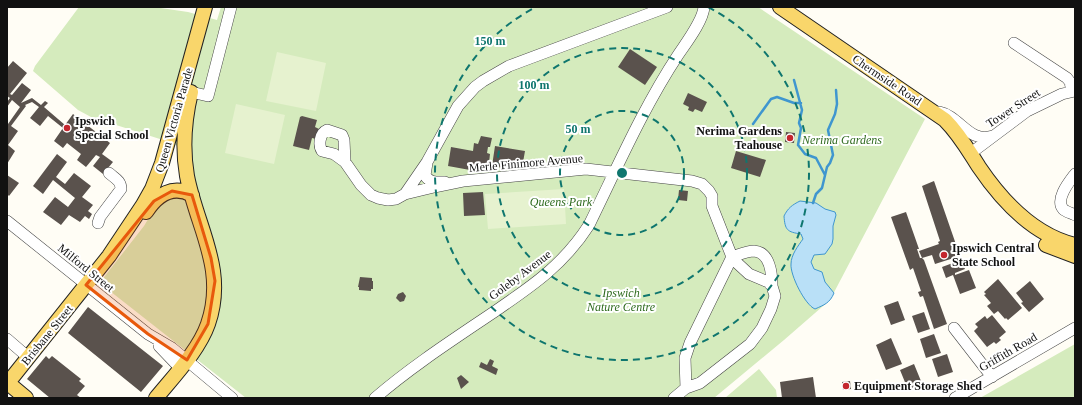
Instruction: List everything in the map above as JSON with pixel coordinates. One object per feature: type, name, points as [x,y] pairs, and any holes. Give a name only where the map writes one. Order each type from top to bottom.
[{"type":"main road","name":"Queen Victoria Parade","points":[[86,285],[120,240],[143,205],[158,176],[205,7]]},
{"type":"main road","name":"Queen Victoria Parade","points":[[156,398],[204,334],[211,314],[215,293],[211,258],[192,195],[186,165],[184,142],[184,131],[191,92],[214,7]]},
{"type":"main road","name":"Chermside Road","points":[[780,7],[934,112],[955,130],[979,167],[1007,202],[1029,223],[1062,242],[1075,245]]},
{"type":"main road","name":"Chermside Road","points":[[979,167],[982,177],[996,202],[1017,226],[1042,243],[1059,251],[1075,256]]},
{"type":"main road","points":[[120,240],[135,228],[151,205],[162,196],[178,190],[192,195]]},
{"type":"main road","name":"Brisbane Street","points":[[7,383],[86,285]]},
{"type":"main road","points":[[7,383],[26,398]]},
{"type":"street","points":[[191,92],[208,96],[231,7]]},
{"type":"street","points":[[406,194],[427,162],[458,106],[475,87],[483,81],[509,66],[667,7]]},
{"type":"street","name":"Goleby Avenue","points":[[375,398],[401,377],[531,286],[556,266],[579,241],[656,90],[696,28],[703,13],[704,7]]},
{"type":"street","name":"Tower Street","points":[[971,153],[1033,108],[1062,94],[1073,91],[1067,78],[1014,43]]},
{"type":"street","points":[[934,112],[950,116],[970,134],[976,137],[986,138],[993,136]]},
{"type":"street","name":"Merle Finimore Avenue","points":[[345,162],[361,185],[376,197],[388,200],[406,194],[463,181]]},
{"type":"street","name":"Merle Finimore Avenue","points":[[427,162],[425,175],[431,181],[463,181],[586,169],[692,181],[702,184],[712,196],[712,206],[732,257]]},
{"type":"street","points":[[98,223],[100,217],[121,188],[121,183],[108,173]]},
{"type":"street","points":[[1075,174],[1061,198],[1063,208],[1075,215]]},
{"type":"street","name":"Milford Street","points":[[7,221],[148,334],[172,348],[183,364],[232,398]]},
{"type":"street","points":[[674,398],[686,388],[700,383],[750,344],[762,328],[775,296],[772,286],[771,267],[760,253],[753,251],[732,257],[690,343],[685,358],[686,388]]},
{"type":"street","points":[[732,257],[748,274],[768,282],[772,286]]},
{"type":"street","points":[[954,328],[992,377]]},
{"type":"street","name":"Griffith Road","points":[[955,398],[1075,328]]},
{"type":"street","points":[[7,339],[28,358]]},
{"type":"highlighted area","points":[[172,191],[192,195],[211,258],[215,281],[208,324],[187,360],[148,334],[86,285],[154,201]]},
{"type":"green space","name":"Queens Park","points":[[79,7],[154,7],[188,12],[217,20],[221,7],[758,7],[925,119],[830,300],[714,398],[246,398],[101,284],[101,281],[144,226],[156,206],[177,195],[193,163],[191,151],[163,140],[91,117],[78,110],[33,71],[35,66]]},
{"type":"green space","points":[[277,52],[326,63],[316,111],[266,101]]},
{"type":"green space","points":[[236,104],[285,115],[274,164],[225,153]]},
{"type":"green space","points":[[564,189],[566,224],[488,229],[485,194]]},
{"type":"green space","points":[[1075,344],[1075,398],[980,398]]},
{"type":"green space","points":[[759,369],[776,390],[777,398],[725,398]]},
{"type":"water","points":[[800,201],[816,203],[825,209],[835,212],[836,215],[833,226],[832,244],[825,254],[814,255],[811,262],[814,269],[822,272],[825,282],[834,293],[829,301],[815,309],[803,296],[791,269],[792,257],[803,239],[801,234],[788,230],[784,221],[784,216],[787,211],[792,205]]},
{"type":"building","points":[[630,49],[657,67],[645,85],[618,67]]},
{"type":"building","points":[[13,61],[27,73],[10,94],[12,95],[22,83],[31,90],[21,103],[32,98],[41,105],[45,101],[48,103],[44,107],[65,125],[73,114],[110,143],[102,154],[113,162],[103,174],[93,166],[100,157],[96,155],[86,167],[77,160],[81,154],[67,143],[63,148],[54,141],[63,128],[48,116],[40,126],[30,118],[39,107],[32,102],[25,105],[26,106],[11,126],[18,131],[8,145],[15,151],[7,164],[7,123],[8,124],[20,107],[12,100],[7,107],[7,102],[10,98],[7,96],[7,68]]},
{"type":"building","points":[[688,93],[707,102],[702,112],[695,109],[693,112],[688,110],[689,107],[683,104]]},
{"type":"building","points":[[302,116],[317,120],[315,127],[319,129],[316,139],[312,138],[309,150],[293,146],[300,117]]},
{"type":"building","name":"Nerima Gardens Teahouse","points":[[786,132],[795,133],[794,143],[785,142]]},
{"type":"building","points":[[481,136],[492,138],[487,153],[490,154],[489,163],[486,163],[485,169],[470,167],[470,170],[448,166],[451,147],[473,151],[474,143],[478,144]]},
{"type":"building","points":[[495,146],[525,151],[522,168],[516,167],[515,170],[492,166]]},
{"type":"building","points":[[736,151],[766,160],[760,177],[731,168]]},
{"type":"building","points":[[57,154],[67,162],[56,177],[65,184],[74,173],[91,186],[82,197],[93,205],[88,211],[92,214],[89,219],[85,216],[80,222],[69,215],[61,225],[43,212],[55,197],[68,207],[75,198],[53,180],[43,194],[33,186]]},
{"type":"building","points":[[7,175],[19,183],[9,196],[7,194]]},
{"type":"building","points":[[934,181],[960,256],[935,264],[932,255],[922,258],[919,251],[939,244],[938,242],[940,241],[922,186]]},
{"type":"building","points":[[679,190],[688,191],[687,201],[678,200]]},
{"type":"building","points":[[483,192],[485,215],[464,216],[463,193]]},
{"type":"building","points":[[906,212],[919,249],[917,249],[920,258],[922,258],[947,324],[934,329],[923,296],[920,297],[918,292],[921,291],[913,268],[910,270],[891,217]]},
{"type":"building","points":[[961,260],[965,269],[955,273],[955,275],[969,270],[976,288],[960,294],[953,275],[946,278],[942,267]]},
{"type":"building","points":[[360,277],[372,278],[373,289],[371,289],[371,291],[359,290],[358,287]]},
{"type":"building","points":[[998,279],[1022,308],[1008,320],[1006,318],[1005,319],[998,311],[994,314],[987,306],[991,303],[984,295],[986,294],[984,292]]},
{"type":"building","points":[[1030,281],[1044,299],[1029,312],[1021,303],[1023,302],[1016,293]]},
{"type":"building","points":[[403,292],[406,296],[404,301],[400,302],[396,298],[398,294]]},
{"type":"building","points":[[898,301],[905,320],[891,325],[884,306]]},
{"type":"building","points":[[88,307],[163,366],[141,392],[68,333]]},
{"type":"building","points":[[924,312],[930,329],[918,333],[912,316]]},
{"type":"building","points":[[992,315],[1006,332],[999,338],[1001,340],[996,344],[994,342],[987,347],[974,331],[978,327],[975,324],[985,316],[987,319]]},
{"type":"building","points":[[934,334],[941,353],[926,358],[920,339]]},
{"type":"building","points":[[891,338],[902,364],[886,370],[876,345]]},
{"type":"building","points":[[947,354],[953,372],[938,377],[932,359]]},
{"type":"building","points":[[46,356],[49,359],[52,356],[81,379],[79,381],[85,386],[77,395],[81,398],[50,398],[27,379]]},
{"type":"building","points":[[490,359],[494,361],[492,366],[498,369],[496,375],[479,367],[481,362],[487,365]]},
{"type":"building","points":[[914,364],[923,386],[909,392],[900,370]]},
{"type":"building","points":[[461,375],[469,382],[461,389],[457,378]]},
{"type":"building","points":[[813,377],[816,398],[782,398],[780,382]]},
{"type":"building","name":"Equipment Storage Shed","points":[[850,381],[851,389],[843,390],[842,382]]},
{"type":"waterway","points":[[794,80],[802,110],[799,123],[801,128],[798,145],[805,154],[816,158],[825,175]]},
{"type":"waterway","points":[[813,203],[816,194],[822,188],[827,167],[833,155],[828,130],[835,114],[837,104],[836,90]]},
{"type":"waterway","points":[[753,124],[771,99],[777,97],[794,103],[801,103]]},
{"type":"place","name":"Ipswich Special School","points":[[67,128]]},
{"type":"place","name":"Nerima Gardens Teahouse","points":[[790,138]]},
{"type":"place","name":"Ipswich Central State School","points":[[944,255]]},
{"type":"place","name":"Equipment Storage Shed","points":[[846,386]]},
{"type":"park label","name":"Nerima Gardens","points":[[842,140]]},
{"type":"park label","name":"Ipswich Nature Centre","points":[[621,300]]}]
